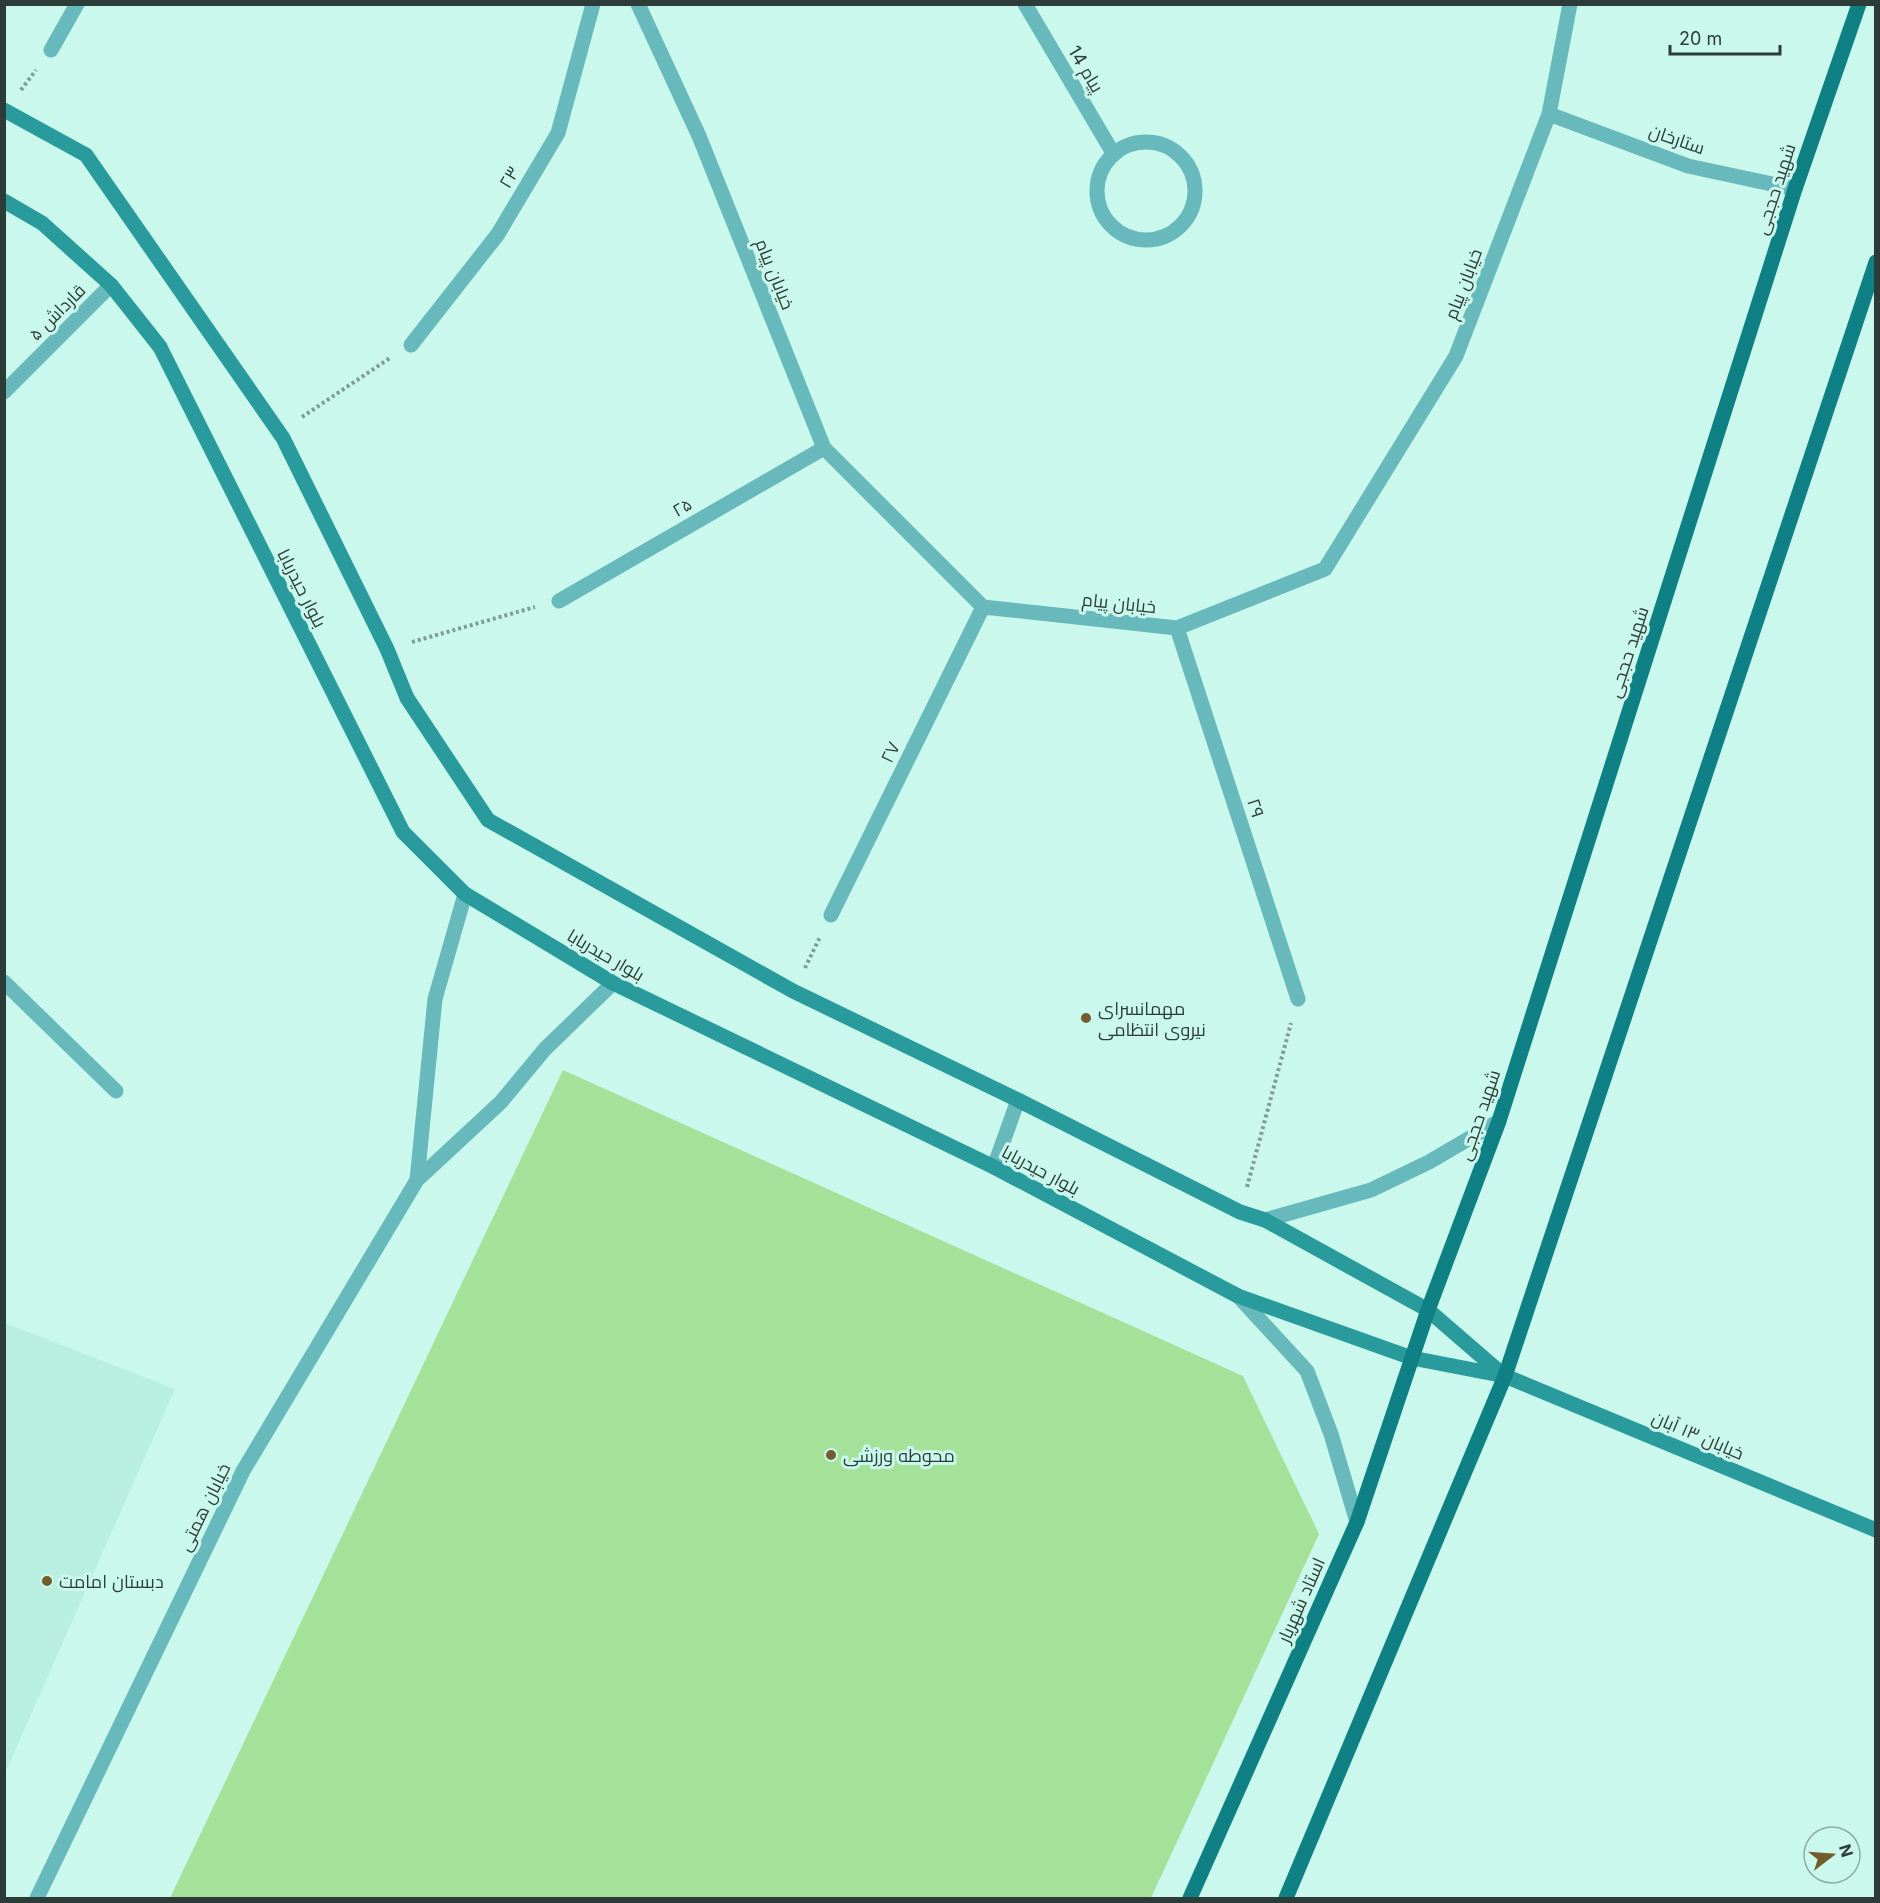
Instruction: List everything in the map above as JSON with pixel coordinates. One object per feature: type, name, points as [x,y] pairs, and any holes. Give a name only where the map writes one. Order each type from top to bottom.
[{"type":"main road","name":"شهید حججی","points":[[1428,1310],[1499,1121],[1795,189],[1859,4]]},
{"type":"main road","points":[[1286,1899],[1505,1376],[1875,262]]},
{"type":"main road","name":"استاد شهریار","points":[[1190,1899],[1357,1522],[1428,1310]]},
{"type":"street","points":[[51,50],[77,4]]},
{"type":"street","name":"۲۳","points":[[411,345],[498,234],[558,133],[593,4]]},
{"type":"street","name":"خیابان پیام","points":[[638,4],[699,136],[824,448],[983,608],[1177,628],[1325,569],[1456,356],[1549,114],[1570,4]]},
{"type":"street","name":"پیام 14","points":[[1024,4],[1113,153]]},
{"type":"street","points":[[5,111],[86,155],[279,432],[387,649],[407,698],[488,820],[793,991],[1018,1100],[1240,1212],[1264,1220],[1428,1310],[1505,1376]]},
{"type":"street","name":"ستارخان","points":[[1549,114],[1688,166],[1795,189]]},
{"type":"street","points":[[1144,141],[1160,143],[1182,157],[1195,179],[1196,196],[1191,213],[1181,227],[1160,238],[1137,240],[1122,235],[1109,225],[1101,212],[1097,196],[1098,180],[1103,165],[1113,153],[1127,145],[1144,141]]},
{"type":"street","name":"بلوار حیدربابا","points":[[4,201],[42,223],[111,285],[160,347],[403,832],[465,894],[613,983],[994,1167],[1238,1296],[1412,1358],[1505,1376]]},
{"type":"street","name":"۵ قارداش","points":[[4,392],[111,285]]},
{"type":"street","name":"۲۵","points":[[559,600],[824,448]]},
{"type":"street","name":"۲۷","points":[[831,915],[983,608]]},
{"type":"street","name":"۲۹","points":[[1177,628],[1298,999]]},
{"type":"street","points":[[417,1180],[435,999],[465,894]]},
{"type":"street","points":[[4,982],[116,1091]]},
{"type":"street","points":[[417,1180],[501,1102],[545,1049],[613,983]]},
{"type":"street","points":[[994,1167],[1018,1100]]},
{"type":"street","points":[[1264,1220],[1371,1190],[1429,1162],[1499,1121]]},
{"type":"street","name":"خیابان همتی","points":[[37,1899],[243,1471],[417,1180]]},
{"type":"street","points":[[1238,1296],[1307,1371],[1331,1434],[1357,1522]]},
{"type":"street","name":"خیابان ۱۳ آبان","points":[[1505,1376],[1875,1530]]},
{"type":"path","points":[[5,111],[51,50]]},
{"type":"path","points":[[279,432],[411,345]]},
{"type":"path","points":[[387,649],[559,600]]},
{"type":"path","points":[[793,991],[831,915]]},
{"type":"path","points":[[1240,1212],[1298,999]]},
{"type":"shaded area","name":"دبستان امامت","points":[[5,1323],[175,1389],[5,1773]]},
{"type":"green space","name":"محوطه ورزشی","points":[[563,1070],[1243,1376],[1319,1534],[1151,1898],[170,1898]]},
{"type":"place","name":"مهمانسرای نیروی انتظامی","points":[[1086,1018]]},
{"type":"place","name":"محوطه ورزشی","points":[[831,1455]]},
{"type":"place","name":"دبستان امامت","points":[[47,1581]]}]
